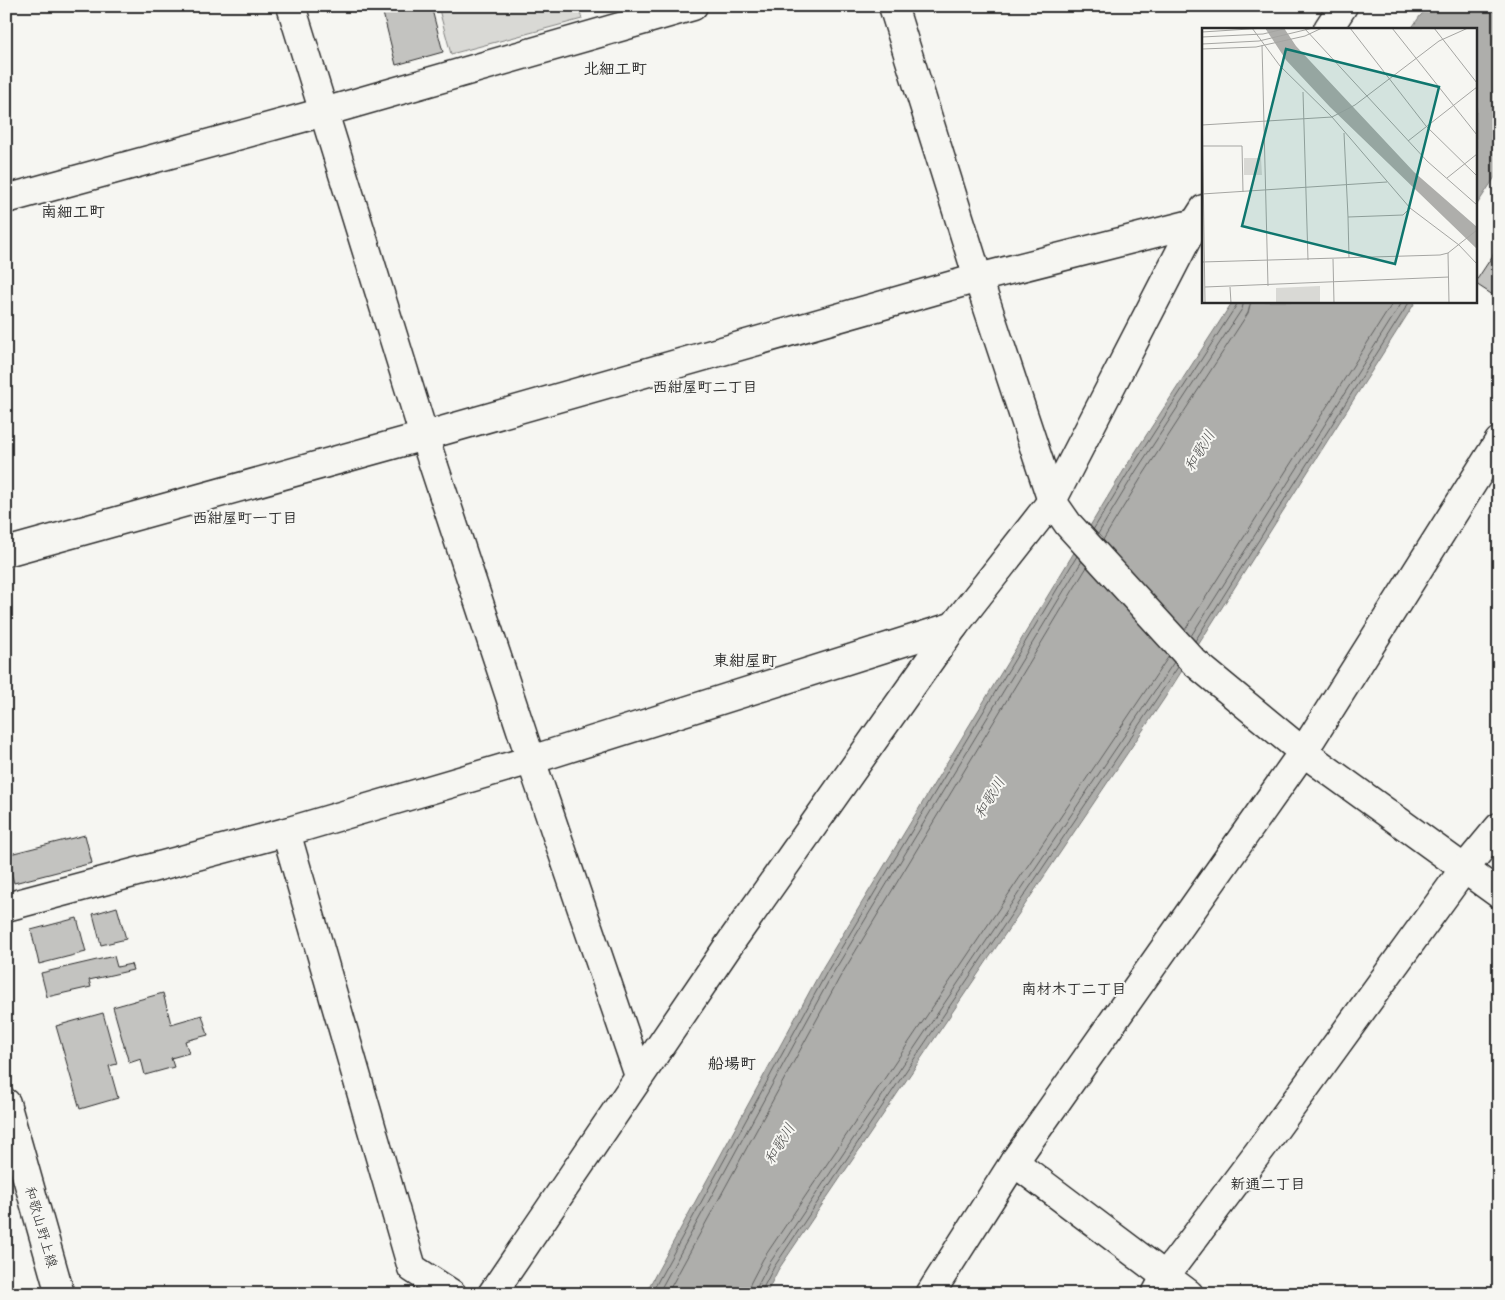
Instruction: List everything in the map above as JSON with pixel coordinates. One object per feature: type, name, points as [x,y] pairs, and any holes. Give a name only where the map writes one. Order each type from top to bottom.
[{"type":"street","points":[[291,6],[424,436],[530,760],[639,1076]]},
{"type":"street","points":[[6,199],[324,112],[694,6]]},
{"type":"street","points":[[893,6],[978,278],[1052,501],[1068,524],[1194,662],[1303,752],[1499,894]]},
{"type":"street","points":[[1329,28],[1343,6]]},
{"type":"street","points":[[6,552],[424,436],[1199,216]]},
{"type":"street","points":[[492,1294],[728,947],[954,626],[1052,501],[1199,216]]},
{"type":"street","points":[[930,1294],[1014,1162],[1303,752],[1499,442]]},
{"type":"street","points":[[6,907],[286,832],[530,760],[954,626]]},
{"type":"street","points":[[1161,1285],[1464,869],[1499,827]]},
{"type":"street","points":[[286,832],[412,1268],[452,1294]]},
{"type":"street","name":"和歌山野上線","points":[[6,1103],[60,1294]]},
{"type":"street","points":[[1014,1162],[1161,1285],[1189,1294]]},
{"type":"shaded area","points":[[438,6],[578,6],[582,19],[451,54]]},
{"type":"water","points":[[1430,6],[1499,6],[1499,171],[1478,203],[1478,28],[1412,28]]},
{"type":"water","name":"和歌川","points":[[1232,302],[1415,302],[1164,699],[778,1270],[766,1294],[645,1294],[823,967],[1127,465]]},
{"type":"building","points":[[407,6],[431,6],[443,52],[396,65],[383,13]]},
{"type":"building","points":[[1499,246],[1499,299],[1478,285],[1478,278]]},
{"type":"building","points":[[85,835],[92,863],[14,883],[6,855]]},
{"type":"building","points":[[117,907],[126,939],[101,945],[93,914]]},
{"type":"building","points":[[77,918],[86,952],[39,964],[31,930]]},
{"type":"building","points":[[114,956],[117,967],[131,964],[133,970],[89,980],[91,987],[47,997],[41,973]]},
{"type":"building","points":[[163,993],[171,1024],[202,1015],[208,1035],[185,1041],[189,1053],[171,1058],[174,1067],[145,1075],[141,1059],[129,1063],[113,1007]]},
{"type":"building","points":[[103,1013],[117,1064],[109,1066],[118,1098],[80,1109],[56,1026]]},
{"type":"district","name":"北細工町","points":[[615,69]]},
{"type":"district","name":"南細工町","points":[[73,212]]},
{"type":"district","name":"西紺屋町二丁目","points":[[705,387]]},
{"type":"district","name":"西紺屋町一丁目","points":[[245,518]]},
{"type":"district","name":"東紺屋町","points":[[745,661]]},
{"type":"district","name":"南材木丁二丁目","points":[[1074,989]]},
{"type":"district","name":"船場町","points":[[732,1064]]},
{"type":"district","name":"新通二丁目","points":[[1268,1184]]}]
